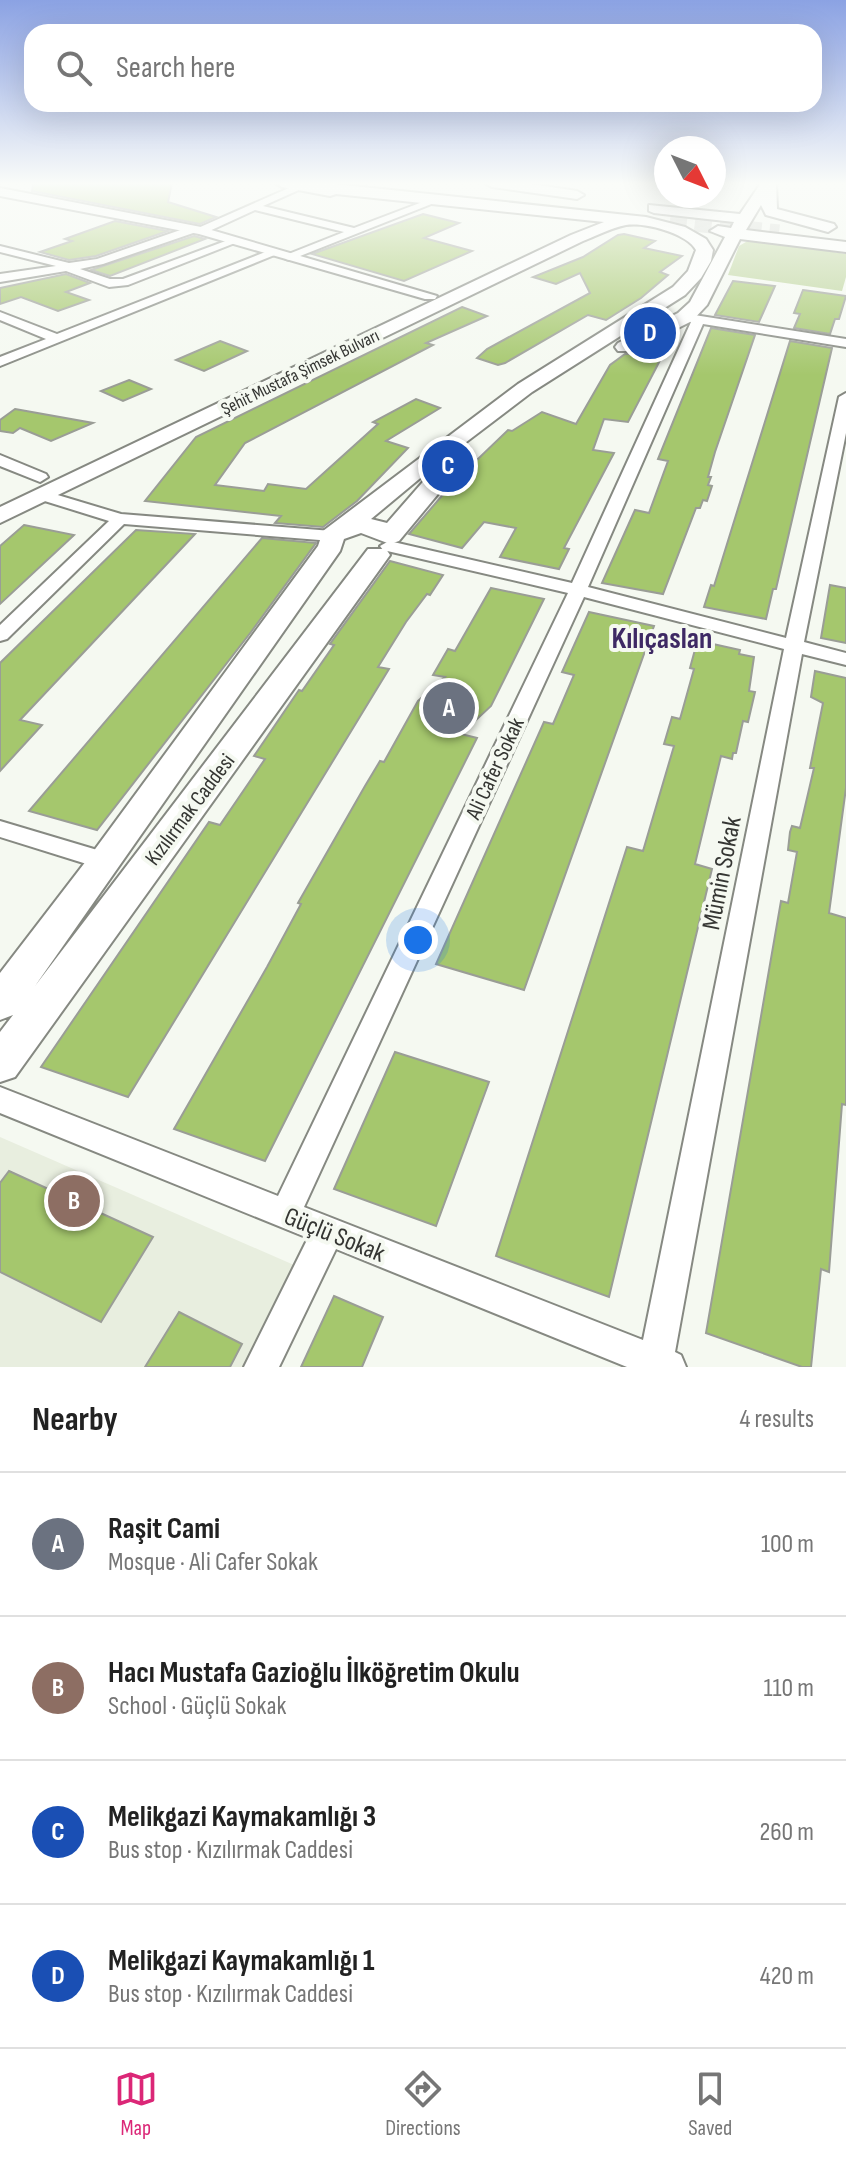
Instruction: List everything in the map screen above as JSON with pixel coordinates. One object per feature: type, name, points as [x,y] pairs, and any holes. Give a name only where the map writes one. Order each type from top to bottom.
[{"type":"main road","name":"Şehit Mustafa Şimsek Bulvarı","points":[[0,516],[40,486],[430,296],[522,247]]},
{"type":"main road","name":"Şehit Mustafa Şimsek Bulvarı","points":[[0,496],[40,486],[561,247]]},
{"type":"main road","name":"Kızılırmak Caddesi","points":[[0,1003],[106,861],[335,537],[441,450],[525,388],[688,283],[703,261],[703,247]]},
{"type":"main road","name":"Kızılırmak Caddesi","points":[[0,1064],[385,546],[456,456],[537,396],[687,318],[698,305],[729,247]]},
{"type":"main road","points":[[652,308],[650,314],[658,318],[687,318]]},
{"type":"main road","points":[[335,537],[349,557],[385,546]]},
{"type":"street","points":[[0,278],[107,260],[147,247]]},
{"type":"street","points":[[0,249],[72,267],[109,283],[120,284],[220,247]]},
{"type":"street","points":[[255,247],[430,296]]},
{"type":"street","points":[[290,257],[317,247]]},
{"type":"street","points":[[0,362],[273,252]]},
{"type":"street","points":[[0,316],[57,339]]},
{"type":"street","points":[[687,318],[846,343]]},
{"type":"street","name":"Ali Cafer Sokak","points":[[285,1214],[578,590],[687,318]]},
{"type":"street","name":"Mümin Sokak","points":[[662,1364],[794,646],[846,397]]},
{"type":"street","points":[[0,460],[40,486],[120,519],[335,537]]},
{"type":"street","points":[[0,635],[120,519]]},
{"type":"street","points":[[385,546],[578,590],[846,659]]},
{"type":"street","points":[[0,829],[106,861]]},
{"type":"street","name":"Güçlü Sokak","points":[[0,1100],[662,1364]]},
{"type":"street","points":[[261,1367],[328,1231]]},
{"type":"shaded area","points":[[0,1137],[294,1265],[243,1367],[0,1367]]},
{"type":"green space","points":[[739,247],[800,247],[846,254],[846,277],[842,291],[728,275]]},
{"type":"building","points":[[55,247],[123,247],[96,256],[69,260],[40,252]]},
{"type":"building","points":[[161,247],[185,247],[110,276],[91,270]]},
{"type":"building","points":[[332,247],[456,247],[472,251],[404,281],[312,254]]},
{"type":"building","points":[[599,247],[646,247],[682,256],[660,272],[668,275],[641,298],[606,320],[588,315],[505,363],[498,365],[477,358],[487,349],[590,293],[580,273],[556,284],[533,277],[583,257]]},
{"type":"building","points":[[66,274],[90,283],[66,292],[89,300],[58,311],[21,297],[0,304],[0,288]]},
{"type":"building","points":[[733,281],[775,286],[759,322],[715,315]]},
{"type":"building","points":[[803,290],[846,296],[839,319],[835,319],[830,334],[794,328],[800,314],[794,313]]},
{"type":"building","points":[[462,307],[487,316],[426,343],[433,345],[245,443],[215,485],[264,491],[268,484],[306,489],[378,424],[373,422],[416,399],[440,408],[386,441],[408,448],[357,501],[323,527],[275,523],[281,516],[145,501],[196,437]]},
{"type":"building","points":[[711,328],[755,335],[715,452],[708,477],[711,477],[708,485],[712,486],[707,501],[703,500],[700,508],[696,508],[663,594],[602,583],[635,510],[649,513],[668,461],[658,459]]},
{"type":"building","points":[[220,341],[247,351],[204,371],[176,360]]},
{"type":"building","points":[[790,341],[832,348],[776,589],[773,589],[766,619],[704,607],[711,585],[714,586]]},
{"type":"building","points":[[655,343],[668,345],[628,422],[604,419],[593,450],[614,453],[564,548],[569,549],[559,569],[500,557],[516,528],[484,522],[462,548],[409,534],[453,483],[508,430],[512,431],[542,412],[576,424],[610,365],[625,354],[633,354]]},
{"type":"building","points":[[129,380],[151,389],[123,401],[101,391]]},
{"type":"building","points":[[15,409],[93,423],[51,441],[20,428],[13,433],[0,431],[0,420]]},
{"type":"building","points":[[24,525],[74,535],[0,604],[0,546]]},
{"type":"building","points":[[136,530],[195,534],[20,720],[42,725],[0,771],[0,663]]},
{"type":"building","points":[[262,538],[316,543],[97,830],[29,811]]},
{"type":"building","points":[[390,561],[443,575],[406,622],[378,667],[389,669],[128,1097],[41,1067],[209,822],[220,825],[265,759],[254,756]]},
{"type":"building","points":[[830,585],[846,588],[846,643],[821,638]]},
{"type":"building","points":[[491,588],[544,599],[491,706],[461,734],[477,738],[265,1161],[174,1129],[267,967],[301,904],[298,903],[365,786],[380,761],[384,762],[418,701],[445,677],[433,675],[448,649],[455,651]]},
{"type":"building","points":[[589,612],[654,626],[524,990],[436,964],[544,722],[553,724],[574,675],[562,672]]},
{"type":"building","points":[[713,644],[740,650],[739,654],[754,657],[749,691],[755,692],[748,722],[743,721],[736,753],[733,753],[732,759],[721,756],[695,864],[712,869],[609,1297],[496,1256],[627,847],[643,851],[674,746],[664,744],[672,717],[680,719],[694,669],[690,668],[696,646],[712,649]]},
{"type":"building","points":[[815,671],[846,678],[846,788],[829,913],[846,918],[846,1105],[842,1104],[829,1272],[821,1269],[811,1367],[802,1367],[706,1333],[781,901],[788,903],[797,852],[788,850],[790,832],[792,826],[800,828],[814,768],[810,768],[823,703],[811,697]]},
{"type":"building","points":[[395,1052],[489,1082],[436,1226],[334,1189]]},
{"type":"building","points":[[9,1171],[153,1237],[101,1322],[0,1272],[0,1183]]},
{"type":"building","points":[[334,1296],[383,1317],[362,1367],[301,1367]]},
{"type":"building","points":[[179,1312],[242,1344],[230,1367],[145,1367]]},
{"type":"place","name":"Melikgazi Kaymakamlığı 1","points":[[650,333]]},
{"type":"place","name":"Melikgazi Kaymakamlığı 3","points":[[448,466]]},
{"type":"place","name":"Raşit Cami","points":[[449,708]]},
{"type":"place","name":"Hacı Mustafa Gazioğlu İlköğretim Okulu","points":[[74,1201]]},
{"type":"district","name":"Kılıçaslan","points":[[662,638]]}]
